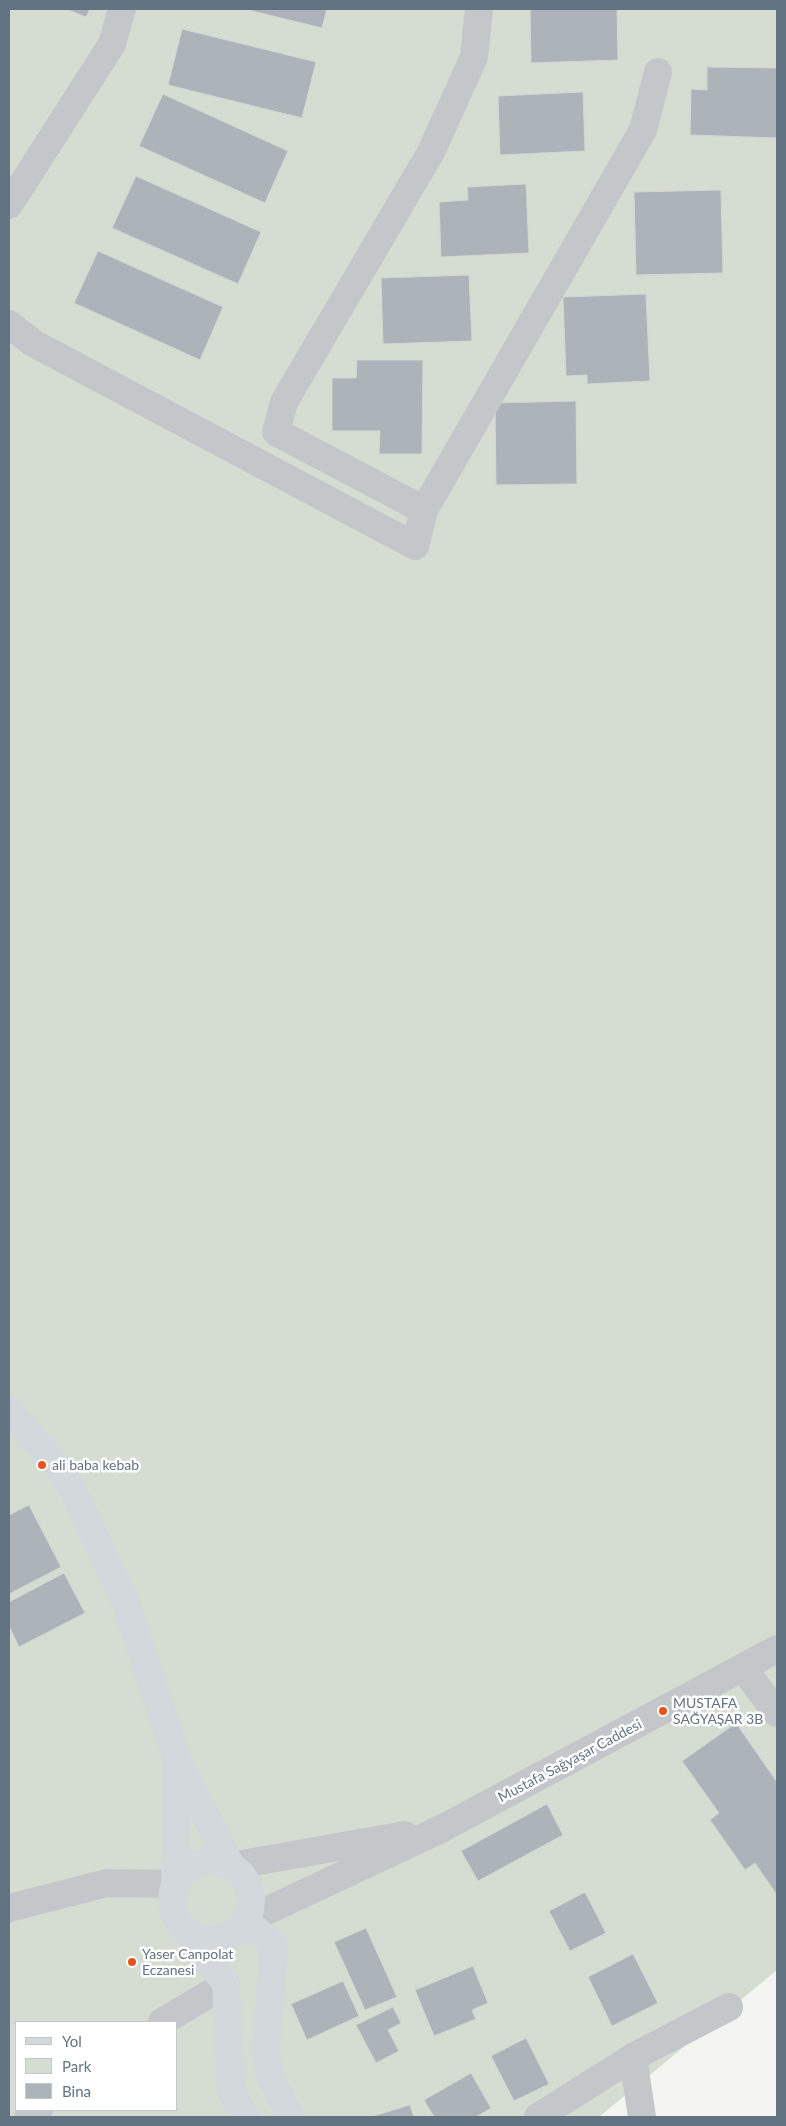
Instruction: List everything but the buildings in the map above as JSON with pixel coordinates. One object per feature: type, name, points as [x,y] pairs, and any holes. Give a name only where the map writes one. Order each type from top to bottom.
[{"type":"main road","points":[[9,1408],[66,1477],[124,1598],[177,1759],[231,1866]]},
{"type":"main road","points":[[177,1759],[173,1911],[179,1923],[226,1984],[231,2090],[244,2117]]},
{"type":"main road","points":[[175,1884],[183,1873],[194,1865],[207,1861],[219,1862],[231,1866],[241,1874],[248,1885],[251,1897],[250,1910],[246,1921],[237,1931],[226,1937],[214,1940],[201,1939],[189,1933],[179,1923]]},
{"type":"main road","points":[[246,1921],[274,1945],[266,2052],[270,2077],[291,2117]]},
{"type":"street","points":[[9,205],[112,44],[122,9]]},
{"type":"street","points":[[424,510],[276,432],[284,402],[431,152],[474,57],[479,9]]},
{"type":"street","points":[[9,324],[33,343],[416,546],[424,510],[643,130],[658,72]]},
{"type":"street","name":"Mustafa Sağyaşar Caddesi","points":[[246,1921],[441,1829],[777,1649]]},
{"type":"street","points":[[743,1668],[777,1714]]},
{"type":"street","points":[[231,1866],[441,1829]]},
{"type":"street","points":[[9,1908],[107,1883],[175,1884]]},
{"type":"street","points":[[164,2021],[226,1984]]},
{"type":"street","points":[[538,2117],[633,2057],[729,2006]]},
{"type":"street","points":[[633,2057],[642,2117]]},
{"type":"green space","points":[[9,9],[777,9],[777,1970],[599,2117],[9,2117]]},
{"type":"place","name":"ali baba kebab","points":[[42,1465]]},
{"type":"place","name":"MUSTAFA SAĞYAŞAR 3B","points":[[663,1711]]},
{"type":"place","name":"Yaser Canpolat Eczanesi","points":[[132,1962]]}]
